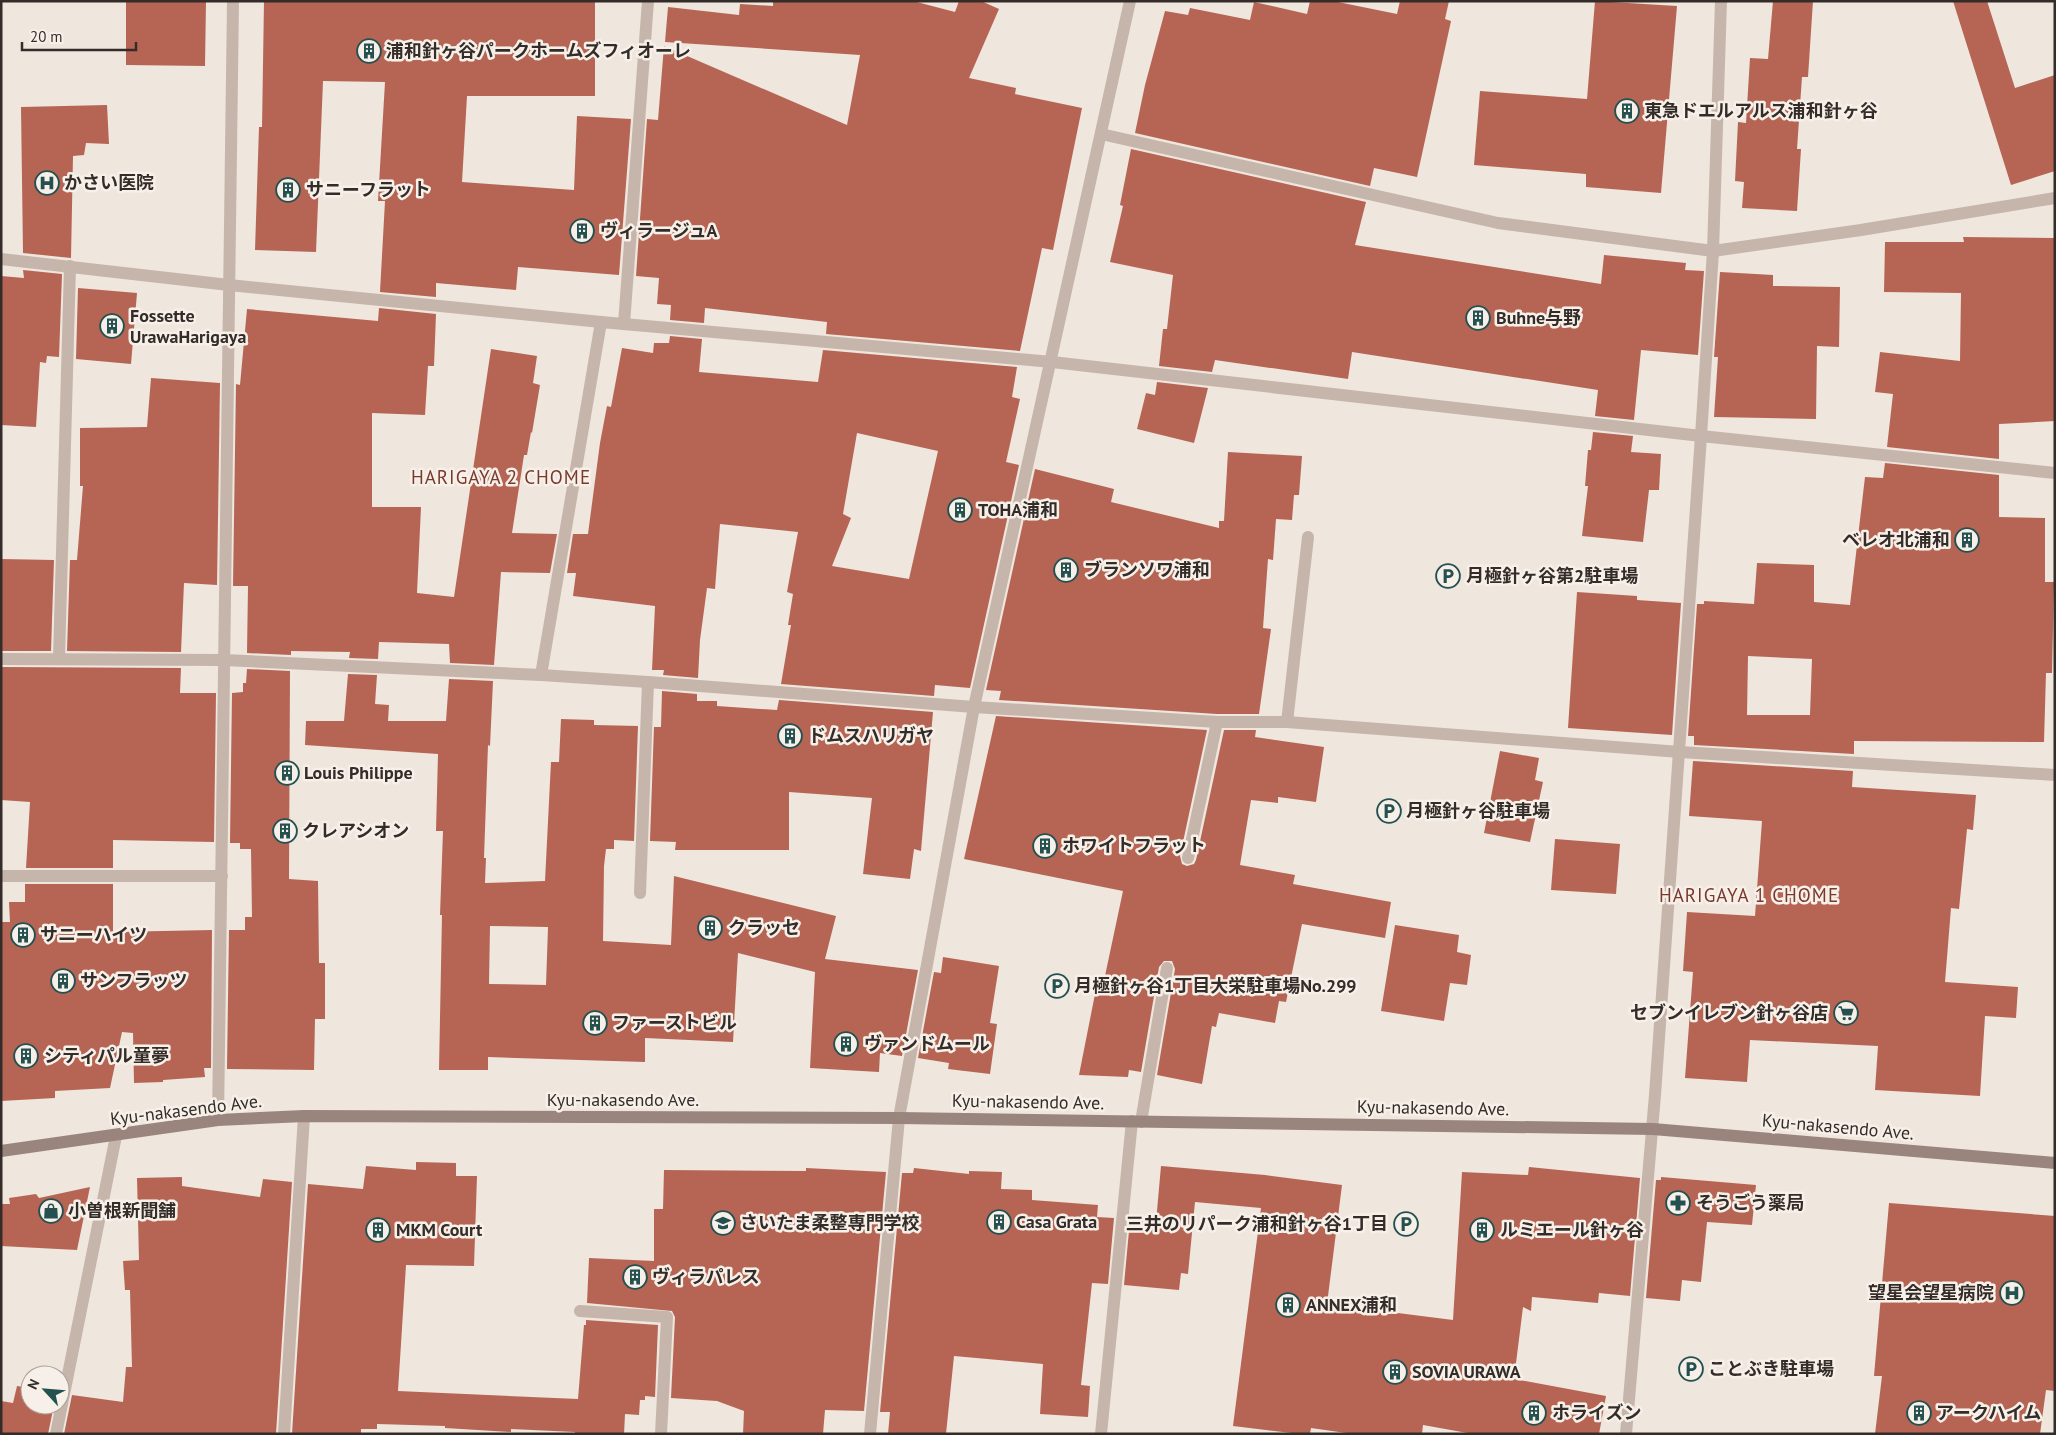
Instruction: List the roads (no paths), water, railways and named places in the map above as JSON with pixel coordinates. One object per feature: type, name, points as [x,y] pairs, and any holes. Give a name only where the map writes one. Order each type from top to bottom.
[{"type":"main road","name":"Kyu-nakasendo Ave.","points":[[1,1151],[218,1120],[304,1116],[899,1118],[1653,1129],[2055,1163]]},
{"type":"street","points":[[218,1120],[233,1]]},
{"type":"street","points":[[624,324],[648,1]]},
{"type":"street","points":[[870,1434],[899,1118],[974,707],[1052,362],[1130,1]]},
{"type":"street","points":[[1626,1434],[1653,1129],[1701,436],[1713,251],[1721,1]]},
{"type":"street","points":[[1101,134],[1498,223],[1713,251],[1861,230],[2055,198]]},
{"type":"street","points":[[1,258],[229,285],[601,322],[1052,362],[1701,436],[2055,473]]},
{"type":"street","points":[[59,659],[70,266]]},
{"type":"street","points":[[541,675],[601,322]]},
{"type":"street","points":[[1287,722],[1308,538]]},
{"type":"street","points":[[1,659],[224,660],[541,675],[974,707],[1217,722],[1287,722],[1680,752],[2055,775]]},
{"type":"street","points":[[640,893],[648,682]]},
{"type":"street","points":[[1188,858],[1217,722]]},
{"type":"street","points":[[1,876],[222,876]]},
{"type":"street","points":[[1101,1434],[1136,1121],[1167,968]]},
{"type":"street","points":[[284,1434],[304,1116]]},
{"type":"street","points":[[56,1434],[116,1136]]},
{"type":"street","points":[[580,1311],[667,1317],[660,1434]]},
{"type":"place","name":"浦和針ヶ谷パークホームズフィオーレ","points":[[369,51]]},
{"type":"place","name":"東急ドエルアルス浦和針ヶ谷","points":[[1627,111]]},
{"type":"place","name":"かさい医院","points":[[47,183]]},
{"type":"place","name":"サニーフラット","points":[[288,190]]},
{"type":"place","name":"ヴィラージュA","points":[[582,231]]},
{"type":"place","name":"Buhne与野","points":[[1478,318]]},
{"type":"place","name":"Fossette UrawaHarigaya","points":[[112,326]]},
{"type":"place","name":"TOHA浦和","points":[[960,510]]},
{"type":"place","name":"ベレオ北浦和","points":[[1967,540]]},
{"type":"place","name":"ブランソワ浦和","points":[[1066,570]]},
{"type":"place","name":"月極針ヶ谷第2駐車場","points":[[1448,576]]},
{"type":"place","name":"ドムスハリガヤ","points":[[790,736]]},
{"type":"place","name":"Louis Philippe","points":[[287,773]]},
{"type":"place","name":"月極針ヶ谷駐車場","points":[[1389,811]]},
{"type":"place","name":"クレアシオン","points":[[285,831]]},
{"type":"place","name":"ホワイトフラット","points":[[1045,846]]},
{"type":"place","name":"クラッセ","points":[[710,928]]},
{"type":"place","name":"サニーハイツ","points":[[23,935]]},
{"type":"place","name":"サンフラッツ","points":[[63,981]]},
{"type":"place","name":"月極針ヶ谷1丁目大栄駐車場No.299","points":[[1057,986]]},
{"type":"place","name":"セブンイレブン針ヶ谷店","points":[[1846,1013]]},
{"type":"place","name":"ファーストビル","points":[[595,1023]]},
{"type":"place","name":"ヴァンドムール","points":[[846,1044]]},
{"type":"place","name":"シティパル童夢","points":[[26,1056]]},
{"type":"place","name":"そうごう薬局","points":[[1678,1203]]},
{"type":"place","name":"小曽根新聞舗","points":[[51,1211]]},
{"type":"place","name":"Casa Grata","points":[[999,1222]]},
{"type":"place","name":"さいたま柔整専門学校","points":[[723,1223]]},
{"type":"place","name":"三井のリパーク浦和針ヶ谷1丁目","points":[[1406,1224]]},
{"type":"place","name":"MKM Court","points":[[378,1230]]},
{"type":"place","name":"ルミエール針ヶ谷","points":[[1482,1230]]},
{"type":"place","name":"ヴィラパレス","points":[[635,1277]]},
{"type":"place","name":"望星会望星病院","points":[[2012,1293]]},
{"type":"place","name":"ANNEX浦和","points":[[1288,1305]]},
{"type":"place","name":"ことぶき駐車場","points":[[1691,1369]]},
{"type":"place","name":"SOVIA URAWA","points":[[1395,1372]]},
{"type":"place","name":"ホライズン","points":[[1534,1413]]},
{"type":"place","name":"アークハイム","points":[[1919,1413]]},
{"type":"district","name":"HARIGAYA 2 CHOME","points":[[501,477]]},
{"type":"district","name":"HARIGAYA 1 CHOME","points":[[1749,895]]}]
